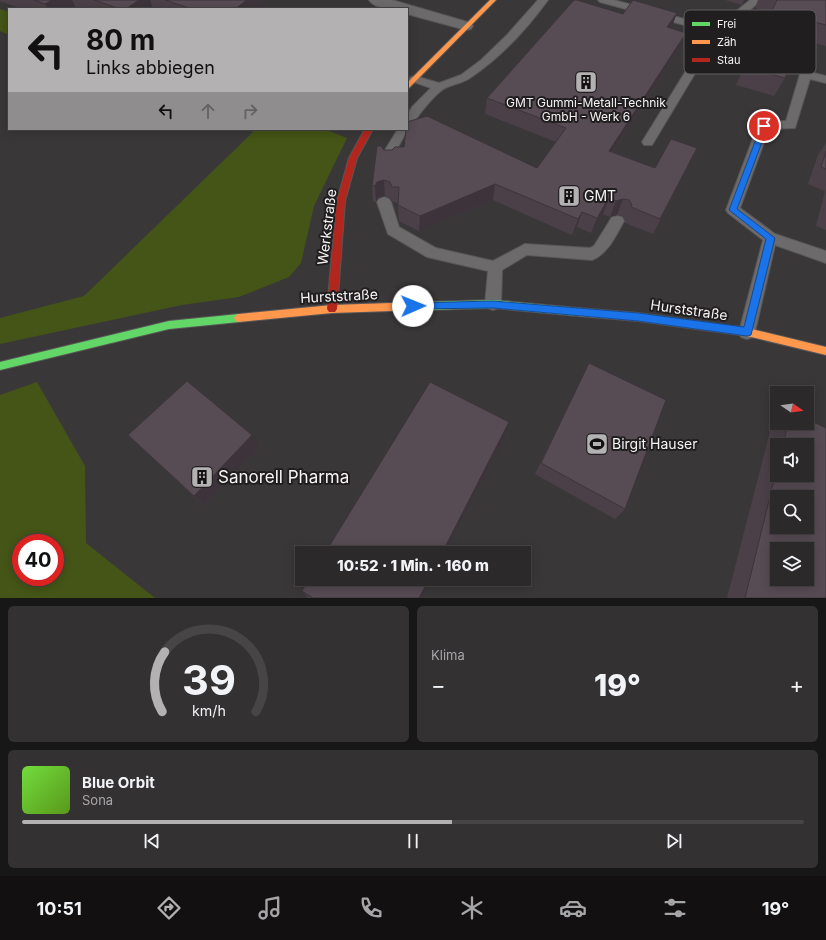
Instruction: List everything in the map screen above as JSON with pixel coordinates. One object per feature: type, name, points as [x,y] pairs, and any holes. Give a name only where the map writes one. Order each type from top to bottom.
[{"type":"street","points":[[376,0],[404,8]]},
{"type":"street","points":[[408,87],[493,0]]},
{"type":"street","points":[[408,9],[466,26]]},
{"type":"street","name":"Werkstraße","points":[[332,309],[341,201],[353,158],[368,130]]},
{"type":"street","name":"Hurststraße","points":[[0,366],[169,325],[332,309],[493,304],[638,317],[747,332],[826,351]]},
{"type":"lane","points":[[408,123],[416,110],[439,86],[465,77],[485,62],[511,37],[544,0]]},
{"type":"lane","points":[[603,0],[684,22]]},
{"type":"lane","points":[[744,10],[756,0]]},
{"type":"lane","points":[[648,142],[689,74]]},
{"type":"lane","points":[[826,80],[806,74],[791,125],[764,126],[733,210],[770,238],[826,257]]},
{"type":"lane","points":[[415,79],[439,86]]},
{"type":"lane","points":[[389,162],[391,150],[403,130]]},
{"type":"lane","points":[[384,202],[393,230],[432,253],[495,267],[525,249],[592,254],[600,250],[617,221]]},
{"type":"lane","points":[[747,332],[770,238]]},
{"type":"lane","points":[[493,304],[495,267]]},
{"type":"green space","points":[[0,9],[8,12],[8,35],[0,31]]},
{"type":"green space","points":[[248,130],[327,130],[347,138],[314,206],[301,263],[289,277],[239,297],[182,305],[0,344],[0,318],[84,296],[253,132]]},
{"type":"green space","points":[[37,382],[85,466],[86,543],[155,598],[0,598],[0,395]]},
{"type":"building","points":[[34,0],[52,0],[45,4]]},
{"type":"building","points":[[94,0],[139,0],[127,8],[117,8]]},
{"type":"building","points":[[165,0],[247,0],[236,8],[189,8]]},
{"type":"building","points":[[574,0],[623,14],[633,0],[677,13],[667,27],[684,32],[684,36],[609,151],[655,168],[671,139],[697,148],[660,219],[631,207],[632,205],[629,200],[623,199],[616,201],[609,198],[597,218],[582,212],[578,219],[495,184],[420,216],[398,205],[399,187],[392,187],[390,182],[384,180],[377,182],[375,186],[372,186],[377,146],[381,146],[384,150],[392,150],[395,147],[404,147],[406,130],[408,130],[408,122],[427,116],[537,168],[566,128],[487,98]]},
{"type":"building","points":[[777,0],[826,0],[826,25],[816,22],[816,10],[772,10]]},
{"type":"building","points":[[770,74],[787,74],[785,78]]},
{"type":"building","points":[[826,151],[826,169],[821,167]]},
{"type":"building","name":"Birgit Hauser","points":[[589,363],[666,400],[625,509],[541,463]]},
{"type":"building","name":"Sanorell Pharma","points":[[187,381],[252,435],[194,496],[128,435]]},
{"type":"building","points":[[430,382],[509,422],[446,546],[329,546]]},
{"type":"building","points":[[814,422],[826,428],[826,598],[745,598],[770,496],[770,534],[814,534],[814,490],[772,490],[774,482],[814,482],[814,438],[785,438],[786,430],[814,430]]},
{"type":"building","points":[[305,586],[425,586],[419,598],[313,598],[302,591]]},
{"type":"traffic: fast","points":[[391,307],[493,304],[578,312]]},
{"type":"traffic: fast","points":[[0,366],[169,325],[239,318]]},
{"type":"traffic: slow","points":[[408,86],[493,0]]},
{"type":"traffic: slow","points":[[239,318],[332,309],[391,307]]},
{"type":"traffic: slow","points":[[578,312],[638,317],[747,332],[826,351]]},
{"type":"traffic: jam","points":[[332,309],[341,201],[353,158],[368,130]]},
{"type":"place","name":"GMT Gummi-Metall-Technik GmbH - Werk 6","points":[[586,82]]},
{"type":"place","name":"GMT","points":[[569,196]]},
{"type":"place","name":"Birgit Hauser","points":[[597,444]]},
{"type":"place","name":"Sanorell Pharma","points":[[202,477]]},
{"type":"route","points":[[413,306],[493,304],[638,317],[747,332],[770,238],[733,210],[764,126]]}]
